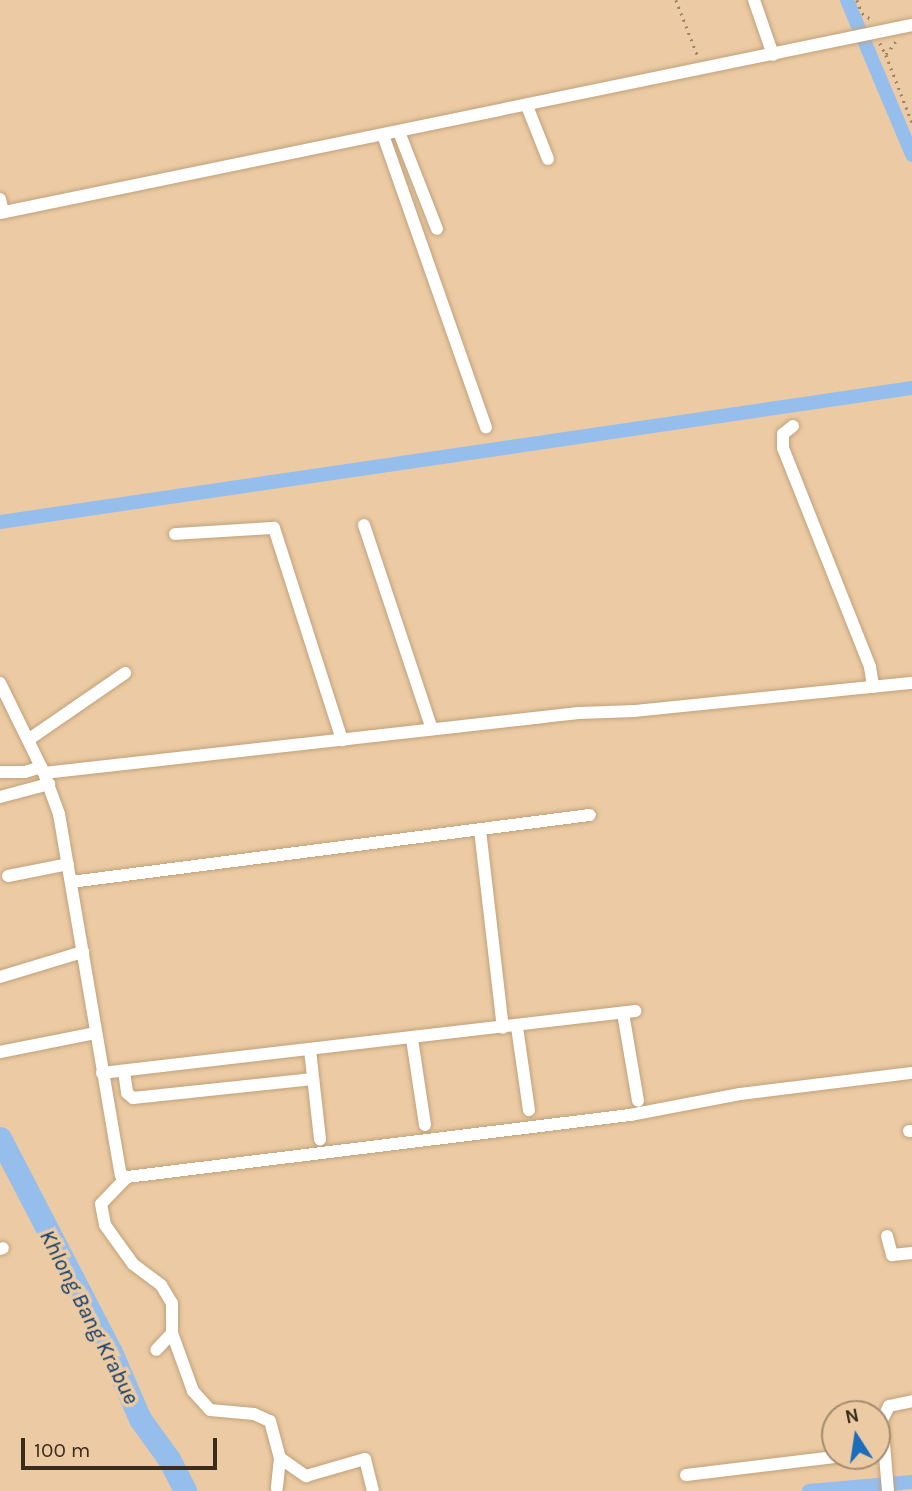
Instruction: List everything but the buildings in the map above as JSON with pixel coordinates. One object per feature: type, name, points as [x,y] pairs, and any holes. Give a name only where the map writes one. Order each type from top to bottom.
[{"type":"street","points":[[754,0],[773,55]]},
{"type":"street","points":[[0,199],[2,213],[911,25]]},
{"type":"street","points":[[527,106],[548,159]]},
{"type":"street","points":[[399,132],[437,229]]},
{"type":"street","points":[[383,135],[486,428]]},
{"type":"street","points":[[793,426],[783,434],[783,448],[870,667],[873,687]]},
{"type":"street","points":[[364,525],[432,729]]},
{"type":"street","points":[[175,534],[274,528],[342,740]]},
{"type":"street","points":[[28,740],[125,673]]},
{"type":"street","points":[[0,683],[4,701],[45,774],[59,814],[118,1171],[127,1177]]},
{"type":"street","points":[[0,772],[45,774],[432,729],[912,683]]},
{"type":"street","points":[[0,797],[45,774]]},
{"type":"street","points":[[71,882],[590,816]]},
{"type":"street","points":[[480,830],[503,1028]]},
{"type":"street","points":[[8,876],[68,864]]},
{"type":"street","points":[[0,977],[82,952]]},
{"type":"street","points":[[103,1073],[629,1012],[638,1101]]},
{"type":"street","points":[[517,1027],[529,1110]]},
{"type":"street","points":[[0,1052],[96,1033]]},
{"type":"street","points":[[412,1039],[425,1125]]},
{"type":"street","points":[[310,1050],[320,1139]]},
{"type":"street","points":[[124,1071],[127,1093],[132,1098],[313,1079]]},
{"type":"street","points":[[277,1488],[280,1458],[270,1421],[254,1414],[209,1410],[193,1391],[172,1333],[172,1303],[161,1285],[133,1264],[105,1224],[101,1204],[127,1177],[630,1115],[740,1094],[912,1073]]},
{"type":"street","points":[[887,1236],[892,1255],[912,1253]]},
{"type":"street","points":[[156,1350],[172,1333]]},
{"type":"street","points":[[891,1406],[912,1401]]},
{"type":"street","points":[[280,1458],[306,1476],[365,1459],[373,1490]]},
{"type":"street","points":[[686,1475],[821,1459]]},
{"type":"street","points":[[885,1470],[888,1491]]},
{"type":"path","points":[[676,0],[703,70]]},
{"type":"path","points":[[911,25],[886,55],[912,122]]},
{"type":"waterway","points":[[847,0],[912,155]]},
{"type":"waterway","points":[[0,522],[912,388]]},
{"type":"waterway","name":"Khlong Bang Krabue","points":[[0,1138],[111,1352],[140,1419],[169,1459],[185,1491]]},
{"type":"waterway","points":[[809,1491],[912,1482]]}]
